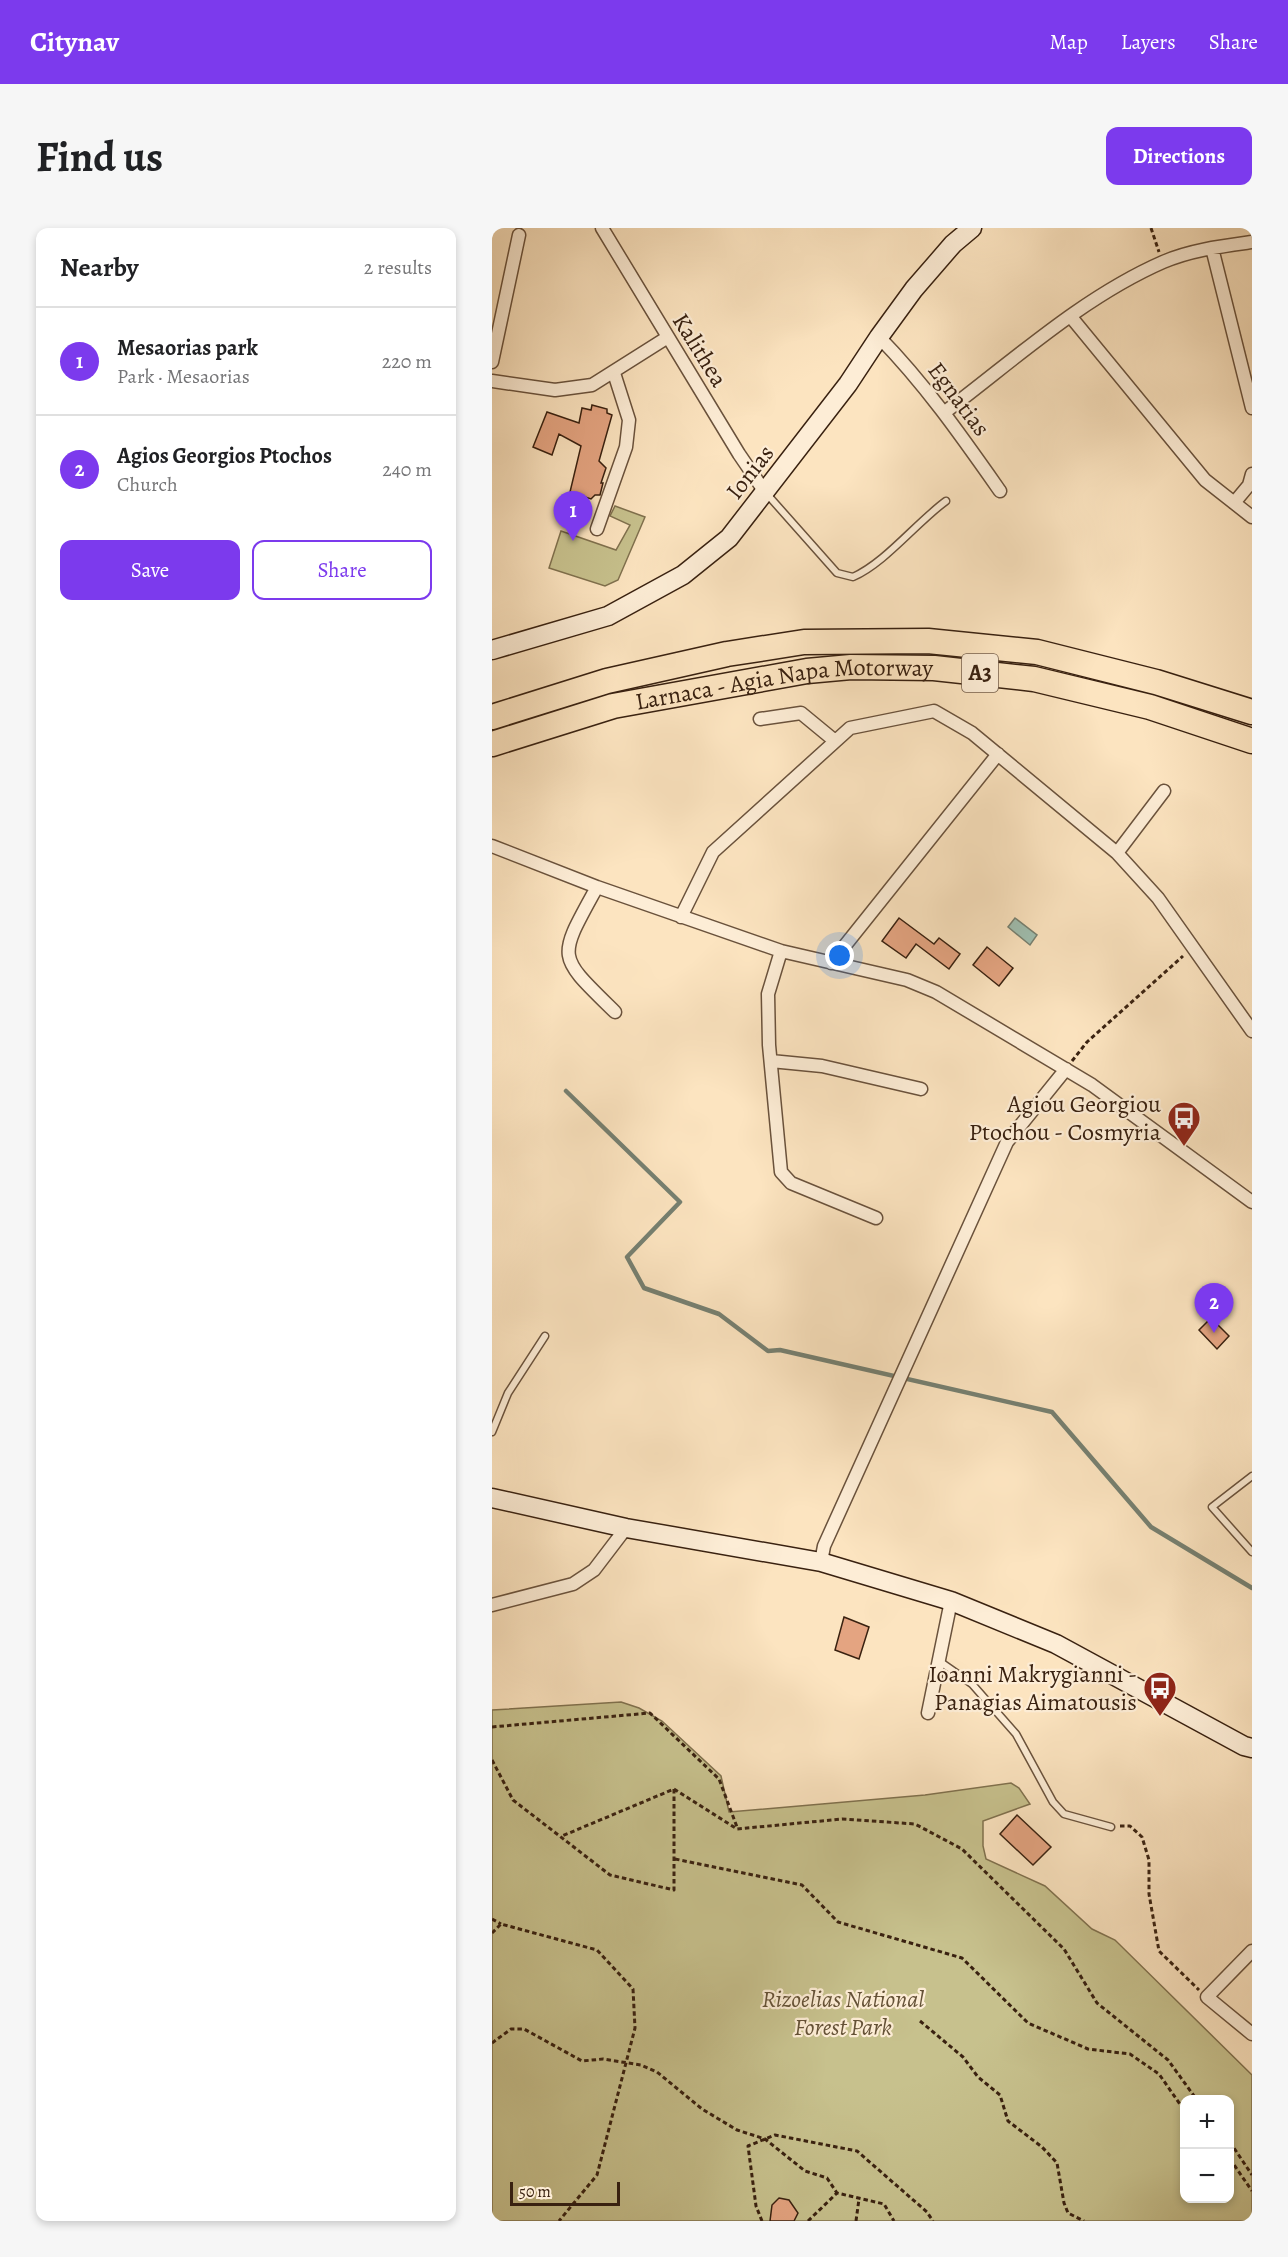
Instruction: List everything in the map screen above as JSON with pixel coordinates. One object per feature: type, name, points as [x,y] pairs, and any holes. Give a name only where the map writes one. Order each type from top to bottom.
[{"type":"highway","points":[[804,642],[857,635],[927,632],[1036,642],[1160,668],[1252,696]]},
{"type":"highway","name":"Larnaca - Agia Napa Motorway","points":[[492,717],[607,681],[727,654],[804,642],[928,641],[1037,652],[1156,682],[1252,712]]},
{"type":"highway","name":"Larnaca - Agia Napa Motorway","points":[[492,744],[613,706],[807,671],[851,667],[934,668],[1034,679],[1150,707],[1252,741]]},
{"type":"highway","points":[[807,671],[855,679],[935,681],[1034,693],[1144,721],[1252,758]]},
{"type":"main road","name":"Ionias","points":[[492,650],[608,616],[683,575],[729,538],[848,384],[879,336],[914,289],[953,244],[972,228]]},
{"type":"main road","points":[[492,1498],[626,1528],[821,1562],[951,1601],[1056,1644],[1244,1746],[1252,1748]]},
{"type":"street","name":"Kalithea","points":[[602,228],[765,492]]},
{"type":"street","points":[[492,362],[519,235]]},
{"type":"street","points":[[945,412],[1071,317],[1124,281],[1163,262],[1212,248],[1252,242]]},
{"type":"street","points":[[1212,248],[1252,408]]},
{"type":"street","points":[[1071,317],[1205,480],[1252,517]]},
{"type":"street","name":"Egnatias","points":[[879,336],[945,412],[1000,491]]},
{"type":"street","points":[[492,381],[555,390],[592,385],[668,337]]},
{"type":"street","points":[[597,529],[626,447],[629,420],[614,373]]},
{"type":"street","points":[[1234,503],[1249,484],[1252,474]]},
{"type":"street","points":[[681,917],[713,852],[850,728],[934,711],[972,733],[1117,853],[1158,898],[1252,1031]]},
{"type":"street","points":[[760,719],[801,713],[835,741]]},
{"type":"street","points":[[831,963],[998,754]]},
{"type":"street","points":[[1117,853],[1164,791]]},
{"type":"street","points":[[492,846],[597,887],[781,951],[922,985],[988,1021],[1066,1069],[1110,1098],[1252,1202]]},
{"type":"street","points":[[597,887],[573,930],[567,948],[569,962],[576,973],[615,1012]]},
{"type":"street","points":[[781,951],[768,994],[771,1061],[781,1172],[791,1183],[876,1218]]},
{"type":"street","points":[[771,1061],[822,1066],[921,1089]]},
{"type":"street","points":[[821,1562],[824,1546],[903,1367],[1007,1142],[1066,1069]]},
{"type":"street","points":[[492,1605],[573,1584],[594,1570],[626,1528]]},
{"type":"street","points":[[928,1713],[951,1601]]},
{"type":"street","points":[[1252,1951],[1207,1997],[1252,2034]]},
{"type":"lane","points":[[765,492],[837,573],[853,577],[866,571],[923,518],[946,501]]},
{"type":"lane","points":[[492,1432],[508,1393],[545,1336]]},
{"type":"lane","points":[[1252,1476],[1212,1507],[1252,1552]]},
{"type":"lane","points":[[939,1660],[972,1684],[1016,1734],[1053,1802],[1064,1814],[1111,1827]]},
{"type":"path","points":[[1151,228],[1163,262]]},
{"type":"path","points":[[1066,1069],[1087,1042],[1193,948]]},
{"type":"path","points":[[492,1727],[650,1713],[719,1779],[737,1829]]},
{"type":"path","points":[[492,1760],[513,1800],[610,1875],[674,1890],[674,1789]]},
{"type":"path","points":[[674,1789],[737,1829],[842,1818],[915,1824],[962,1849],[1064,1949],[1097,2003],[1168,2060],[1193,2095]]},
{"type":"path","points":[[562,1836],[674,1789]]},
{"type":"path","points":[[1111,1827],[1130,1826],[1142,1838],[1149,1860],[1149,1894],[1159,1951],[1207,1997]]},
{"type":"path","points":[[675,1859],[802,1885],[838,1922],[962,1958],[1028,2023],[1088,2049],[1130,2054],[1159,2074],[1180,2103]]},
{"type":"path","points":[[492,1919],[501,1924],[597,1950],[633,1989],[635,2028],[597,2175],[558,2221]]},
{"type":"path","points":[[492,1933],[501,1924]]},
{"type":"path","points":[[920,2021],[963,2057],[978,2077],[1000,2095],[1008,2121],[1057,2163],[1068,2212],[1084,2221]]},
{"type":"path","points":[[492,2043],[511,2030],[524,2029],[582,2061],[603,2059],[626,2061],[657,2072],[702,2109],[736,2130],[765,2139],[805,2171],[827,2178],[837,2193],[884,2204],[894,2221]]},
{"type":"path","points":[[762,2221],[756,2206],[748,2146],[775,2135],[857,2151],[927,2212],[933,2221]]},
{"type":"path","points":[[1234,2148],[1252,2175]]},
{"type":"path","points":[[1234,2165],[1252,2191]]},
{"type":"path","points":[[808,2221],[837,2193]]},
{"type":"path","points":[[856,2221],[859,2199]]},
{"type":"green space","points":[[615,506],[645,517],[618,580],[605,586],[549,568],[561,531],[616,550],[630,525],[610,516]]},
{"type":"green space","name":"Rizoelias National Forest Park","points":[[621,1702],[639,1708],[662,1721],[721,1776],[729,1812],[925,1795],[1011,1783],[1019,1788],[1030,1804],[983,1821],[983,1846],[986,1859],[1045,1886],[1092,1929],[1115,1940],[1252,2075],[1252,2221],[492,2221],[492,1710]]},
{"type":"shaded area","points":[[1015,918],[1037,935],[1030,945],[1008,927]]},
{"type":"building","points":[[592,405],[607,409],[607,413],[612,415],[599,461],[606,468],[600,495],[595,495],[591,499],[570,492],[581,446],[559,434],[552,455],[533,447],[547,412],[579,423],[582,408],[591,410]]},
{"type":"building","points":[[899,918],[934,944],[939,938],[960,954],[949,969],[916,944],[906,958],[882,941]]},
{"type":"building","points":[[987,947],[1013,968],[999,986],[973,965]]},
{"type":"building","points":[[1211,1318],[1229,1336],[1217,1349],[1199,1330]]},
{"type":"building","points":[[844,1617],[869,1627],[859,1659],[835,1650]]},
{"type":"building","points":[[1017,1815],[1051,1847],[1033,1865],[1000,1834]]},
{"type":"building","points":[[779,2198],[789,2200],[798,2213],[794,2221],[770,2221],[772,2205]]},
{"type":"waterway","points":[[566,1091],[680,1202],[627,1257],[644,1288],[719,1314],[768,1351],[780,1350],[1052,1412],[1151,1527],[1252,1588]]},
{"type":"place","name":"Mesaorias park","points":[[573,541]]},
{"type":"place","name":"Agiou Georgiou Ptochou - Cosmyria","points":[[1184,1147]]},
{"type":"place","name":"Agios Georgios Ptochos","points":[[1214,1333]]},
{"type":"place","name":"Ioanni Makrygianni - Panagias Aimatousis","points":[[1160,1717]]}]
